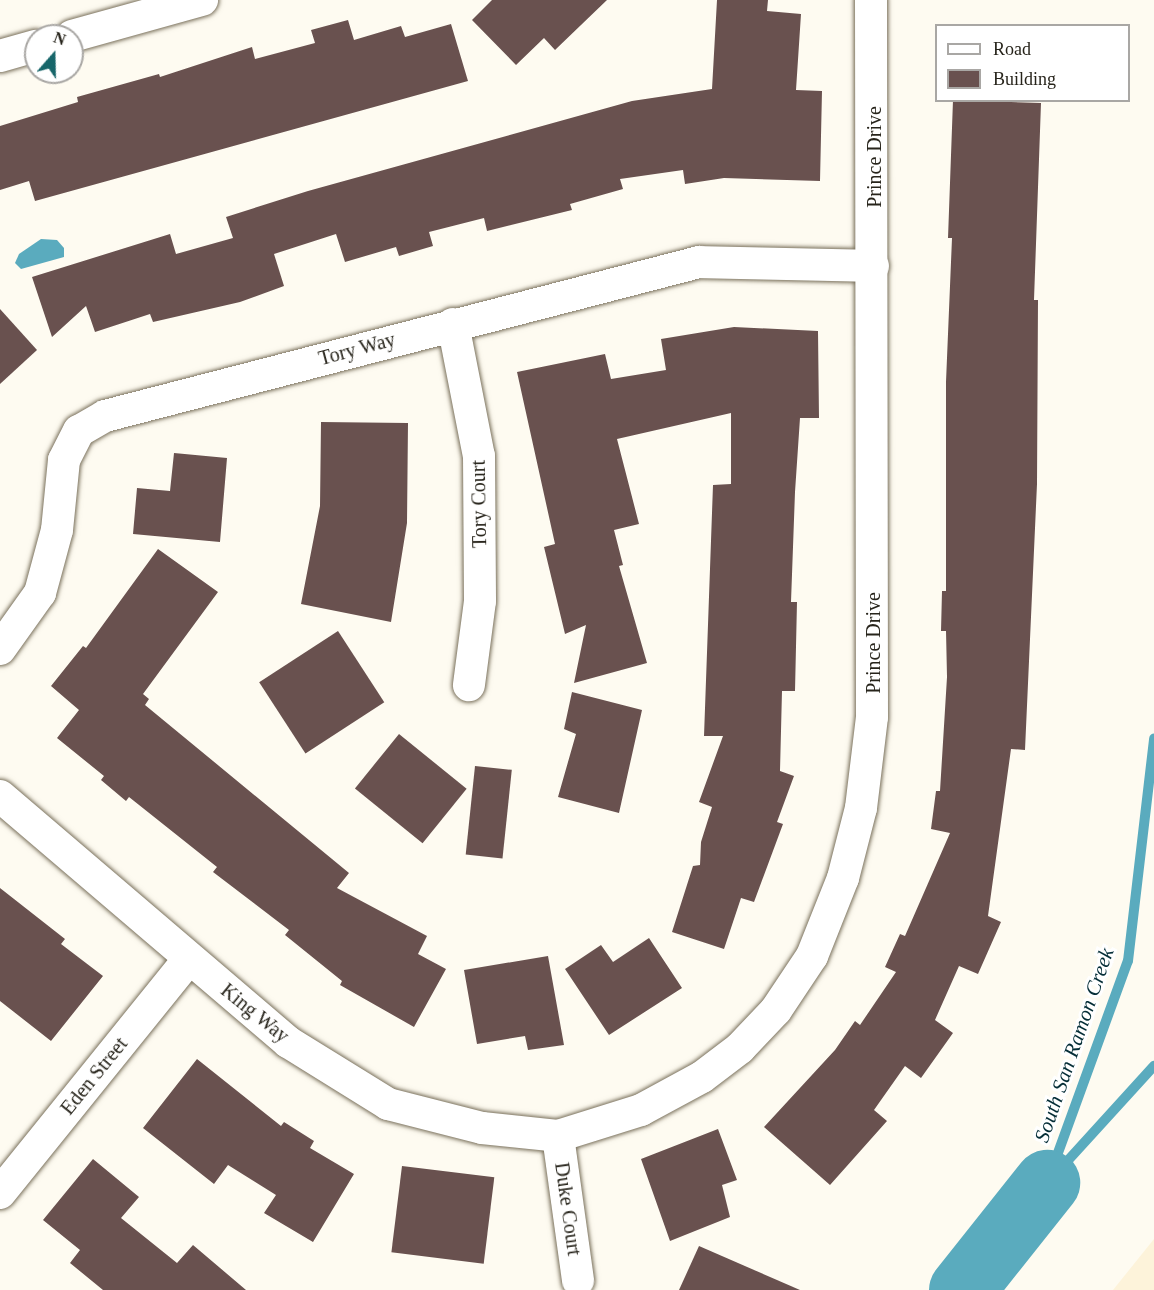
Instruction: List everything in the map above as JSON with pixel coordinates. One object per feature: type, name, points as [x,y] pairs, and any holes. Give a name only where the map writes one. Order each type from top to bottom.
[{"type":"street","points":[[84,33],[202,0]]},
{"type":"street","name":"Prince Drive","points":[[558,1136],[641,1110],[702,1077],[740,1048],[776,1010],[812,956],[843,878],[861,808],[872,717],[871,0]]},
{"type":"street","points":[[0,56],[24,49]]},
{"type":"street","name":"Tory Way","points":[[0,649],[40,593],[57,530],[64,460],[79,431],[105,416],[699,262],[873,266]]},
{"type":"street","name":"Tory Court","points":[[453,324],[479,456],[480,601],[469,685]]},
{"type":"street","name":"King Way","points":[[0,796],[288,1042],[388,1104],[482,1128],[558,1136]]},
{"type":"street","name":"Eden Street","points":[[0,1193],[189,959]]},
{"type":"street","name":"Duke Court","points":[[558,1136],[578,1281]]},
{"type":"shaded area","points":[[1154,1239],[1154,1290],[1113,1290]]},
{"type":"water","points":[[41,239],[57,240],[64,248],[64,257],[21,269],[15,263],[19,254]]},
{"type":"building","points":[[492,0],[607,0],[555,50],[544,38],[516,65],[472,20]]},
{"type":"building","points":[[717,0],[768,0],[767,11],[801,14],[796,90],[822,91],[820,181],[724,178],[685,184],[683,170],[620,179],[623,189],[570,204],[572,210],[487,231],[484,218],[429,232],[433,246],[399,256],[396,247],[345,262],[336,234],[274,254],[284,286],[240,302],[153,322],[150,314],[95,332],[86,306],[52,337],[32,277],[170,234],[176,254],[233,238],[226,217],[308,191],[632,101],[712,89]]},
{"type":"building","points":[[348,20],[354,40],[401,26],[405,37],[451,24],[468,81],[35,201],[29,181],[0,190],[0,126],[78,102],[77,97],[159,74],[160,77],[252,47],[255,59],[315,43],[311,30]]},
{"type":"building","points":[[953,102],[1041,103],[1034,300],[1038,300],[1037,484],[1025,750],[1011,749],[988,916],[1001,922],[978,974],[959,966],[935,1020],[953,1033],[921,1078],[905,1066],[874,1110],[887,1121],[830,1185],[764,1127],[835,1050],[855,1021],[860,1025],[896,972],[885,967],[900,934],[905,936],[950,833],[931,829],[936,791],[940,791],[947,677],[946,631],[941,631],[942,591],[946,591],[946,382],[952,238],[948,238]]},
{"type":"building","points":[[0,309],[37,350],[0,384]]},
{"type":"building","points":[[734,327],[818,331],[819,418],[800,418],[791,602],[797,602],[795,691],[782,691],[780,771],[794,776],[777,822],[783,824],[754,902],[741,898],[724,949],[672,932],[693,866],[700,865],[701,842],[712,807],[699,802],[723,736],[704,736],[713,485],[731,484],[731,413],[617,439],[639,524],[614,530],[623,565],[619,566],[647,663],[574,683],[586,625],[565,634],[544,547],[555,544],[517,372],[605,354],[611,379],[666,370],[661,339]]},
{"type":"building","points":[[321,422],[408,423],[407,523],[391,622],[301,604],[320,506]]},
{"type":"building","points":[[174,453],[227,458],[220,542],[133,534],[137,488],[170,491]]},
{"type":"building","points":[[158,549],[218,592],[143,694],[149,699],[145,705],[349,873],[337,888],[427,936],[418,954],[446,969],[414,1027],[340,985],[342,981],[285,935],[289,930],[213,872],[217,867],[129,797],[126,801],[101,780],[104,776],[57,738],[79,710],[51,686],[83,646],[86,648]]},
{"type":"building","points":[[338,631],[384,702],[305,753],[259,682]]},
{"type":"building","points":[[572,692],[642,710],[619,813],[558,797],[576,734],[564,729]]},
{"type":"building","points":[[399,734],[467,789],[423,843],[355,788]]},
{"type":"building","points":[[475,766],[512,770],[502,858],[466,855]]},
{"type":"building","points":[[0,888],[65,939],[61,944],[103,976],[51,1041],[0,1001]]},
{"type":"building","points":[[649,938],[682,988],[609,1035],[565,969],[601,945],[613,962]]},
{"type":"building","points":[[548,956],[564,1045],[528,1050],[525,1036],[477,1044],[464,970]]},
{"type":"building","points":[[197,1059],[281,1126],[284,1122],[314,1141],[310,1148],[354,1174],[313,1242],[264,1213],[276,1195],[228,1165],[214,1184],[143,1128]]},
{"type":"building","points":[[718,1129],[737,1180],[722,1185],[730,1217],[670,1241],[641,1159]]},
{"type":"building","points":[[93,1159],[139,1197],[121,1218],[177,1263],[193,1245],[246,1290],[103,1290],[70,1263],[80,1250],[43,1220]]},
{"type":"building","points":[[402,1166],[494,1177],[484,1264],[391,1252]]},
{"type":"building","points":[[699,1246],[800,1290],[679,1290]]},
{"type":"waterway","name":"South San Ramon Creek","points":[[1047,1183],[1128,961],[1154,739]]},
{"type":"waterway","points":[[1051,1179],[1154,1066]]},
{"type":"waterway","points":[[962,1290],[1047,1183]]}]
